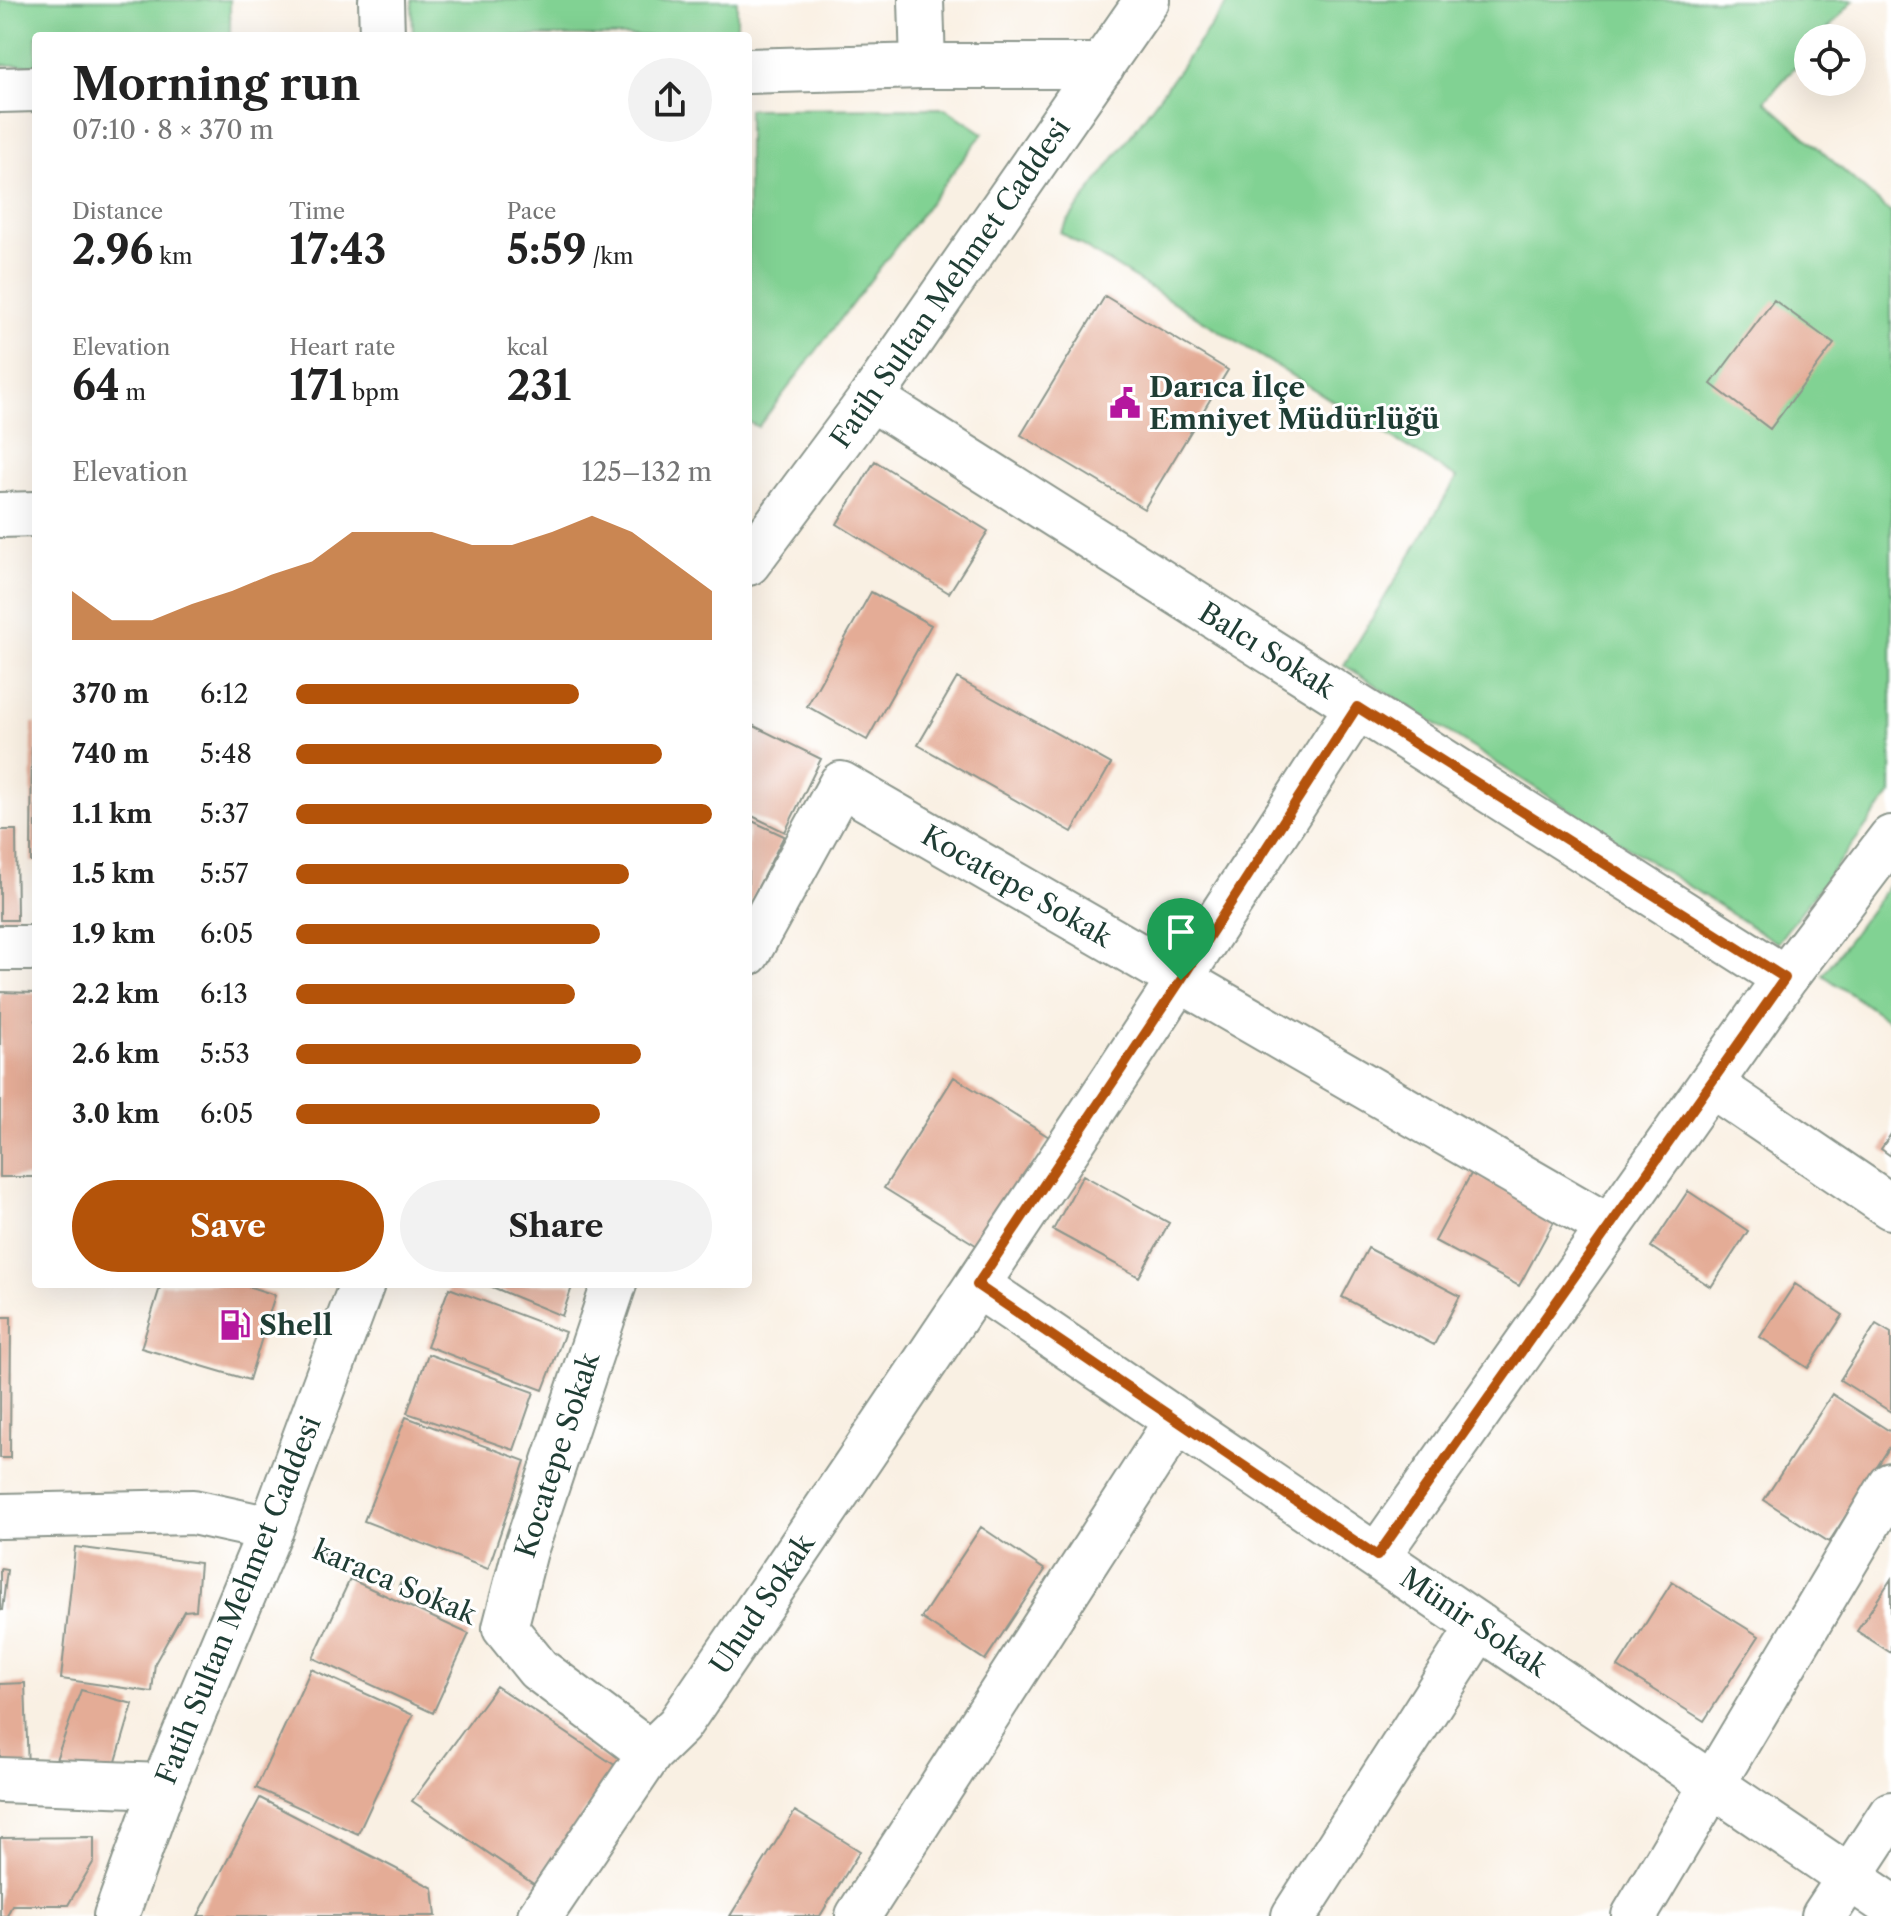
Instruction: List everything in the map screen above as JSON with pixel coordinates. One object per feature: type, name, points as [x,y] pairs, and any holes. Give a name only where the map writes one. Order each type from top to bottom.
[{"type":"street","points":[[381,0],[382,32]]},
{"type":"street","points":[[921,0],[923,66]]},
{"type":"street","name":"Fatih Sultan Mehmet Caddesi","points":[[752,558],[871,398],[1147,0]]},
{"type":"street","points":[[752,71],[923,66],[1102,66]]},
{"type":"street","points":[[0,90],[32,89]]},
{"type":"street","name":"Balcı Sokak","points":[[871,398],[1785,978]]},
{"type":"street","points":[[0,515],[32,514]]},
{"type":"street","points":[[977,1285],[1181,980],[1357,707]]},
{"type":"street","name":"Kocatepe Sokak","points":[[752,946],[841,784],[1609,1227]]},
{"type":"street","points":[[1377,1556],[1785,978],[1891,838]]},
{"type":"street","points":[[0,948],[32,948]]},
{"type":"street","points":[[1710,1084],[1891,1207]]},
{"type":"street","name":"Münir Sokak","points":[[977,1285],[1891,1906]]},
{"type":"street","name":"Uhud Sokak","points":[[540,1916],[650,1753],[679,1725],[977,1285]]},
{"type":"street","name":"Fatih Sultan Mehmet Caddesi","points":[[116,1916],[163,1786],[271,1529],[361,1288]]},
{"type":"street","name":"Kocatepe Sokak","points":[[505,1628],[525,1551],[613,1288]]},
{"type":"street","points":[[858,1916],[1177,1420]]},
{"type":"street","points":[[1634,1916],[1891,1485]]},
{"type":"street","points":[[0,1516],[193,1512],[271,1529]]},
{"type":"street","points":[[1294,1916],[1480,1626]]},
{"type":"street","name":"karaca Sokak","points":[[505,1628],[538,1669],[650,1753]]},
{"type":"street","points":[[0,1780],[163,1786]]},
{"type":"street","points":[[1824,1916],[1891,1814]]},
{"type":"path","name":"karaca Sokak","points":[[271,1529],[358,1570],[406,1586],[505,1628]]},
{"type":"green space","points":[[0,0],[230,0],[230,32],[32,32],[32,65],[0,65]]},
{"type":"green space","points":[[412,0],[737,0],[737,32],[413,32]]},
{"type":"green space","points":[[1230,0],[1854,0],[1833,24],[1794,24],[1794,68],[1765,101],[1891,213],[1891,794],[1777,943],[1344,665],[1457,478],[1060,232]]},
{"type":"green space","points":[[945,108],[983,133],[758,427],[752,424],[752,109]]},
{"type":"green space","points":[[1891,882],[1891,1022],[1823,975]]},
{"type":"building","name":"Darıca İlçe Emniyet Müdürlüğü","points":[[1105,296],[1228,370],[1144,509],[1021,435]]},
{"type":"building","points":[[1774,300],[1834,344],[1770,429],[1711,384]]},
{"type":"building","points":[[875,461],[988,531],[949,593],[837,524]]},
{"type":"building","points":[[871,592],[931,625],[867,740],[807,706]]},
{"type":"building","points":[[957,678],[1111,764],[1072,832],[918,745]]},
{"type":"building","points":[[32,723],[32,862],[31,862]]},
{"type":"building","points":[[752,725],[821,759],[785,832],[752,816]]},
{"type":"building","points":[[752,821],[784,836],[752,899]]},
{"type":"building","points":[[0,830],[16,830],[17,920],[0,920]]},
{"type":"building","points":[[0,992],[32,993],[32,1177],[0,1177]]},
{"type":"building","points":[[954,1077],[1049,1137],[979,1247],[884,1188]]},
{"type":"building","points":[[1891,1134],[1891,1156],[1881,1149]]},
{"type":"building","points":[[1472,1172],[1556,1218],[1519,1286],[1435,1241]]},
{"type":"building","points":[[1083,1175],[1169,1223],[1139,1277],[1053,1230]]},
{"type":"building","points":[[1688,1191],[1748,1231],[1711,1287],[1651,1247]]},
{"type":"building","points":[[1368,1248],[1460,1296],[1434,1345],[1342,1297]]},
{"type":"building","points":[[1795,1284],[1843,1315],[1808,1368],[1760,1337]]},
{"type":"building","points":[[160,1288],[253,1288],[275,1295],[249,1380],[141,1348]]},
{"type":"building","points":[[449,1288],[565,1332],[543,1390],[427,1346]]},
{"type":"building","points":[[495,1288],[572,1288],[562,1316]]},
{"type":"building","points":[[0,1317],[11,1317],[10,1458],[0,1458]]},
{"type":"building","points":[[1876,1324],[1891,1333],[1891,1412],[1840,1380]]},
{"type":"building","points":[[428,1354],[534,1392],[514,1450],[407,1413]]},
{"type":"building","points":[[1832,1394],[1891,1432],[1891,1445],[1829,1542],[1764,1500]]},
{"type":"building","points":[[406,1417],[525,1461],[488,1569],[364,1521]]},
{"type":"building","points":[[981,1527],[1045,1570],[985,1660],[921,1618]]},
{"type":"building","points":[[75,1547],[200,1563],[196,1610],[184,1611],[155,1663],[152,1692],[61,1679]]},
{"type":"building","points":[[0,1569],[7,1570],[2,1610],[0,1610]]},
{"type":"building","points":[[350,1579],[469,1634],[433,1713],[313,1658]]},
{"type":"building","points":[[1891,1579],[1891,1653],[1857,1631]]},
{"type":"building","points":[[1672,1582],[1759,1636],[1704,1721],[1618,1667]]},
{"type":"building","points":[[311,1669],[413,1715],[358,1834],[256,1788]]},
{"type":"building","points":[[25,1683],[28,1769],[0,1770],[0,1684]]},
{"type":"building","points":[[496,1686],[616,1766],[535,1885],[412,1801]]},
{"type":"building","points":[[81,1690],[133,1704],[112,1775],[53,1768]]},
{"type":"building","points":[[260,1798],[433,1888],[436,1916],[198,1916]]},
{"type":"building","points":[[795,1811],[860,1851],[820,1916],[730,1916]]},
{"type":"building","points":[[94,1837],[94,1861],[68,1905],[12,1905],[7,1916],[0,1916],[0,1838]]},
{"type":"place","name":"Darıca İlçe Emniyet Müdürlüğü","points":[[1125,403]]},
{"type":"place","name":"Shell","points":[[235,1325]]},
{"type":"route","points":[[1357,707],[1785,978],[1377,1556],[977,1285],[1181,980],[1357,707]]}]
